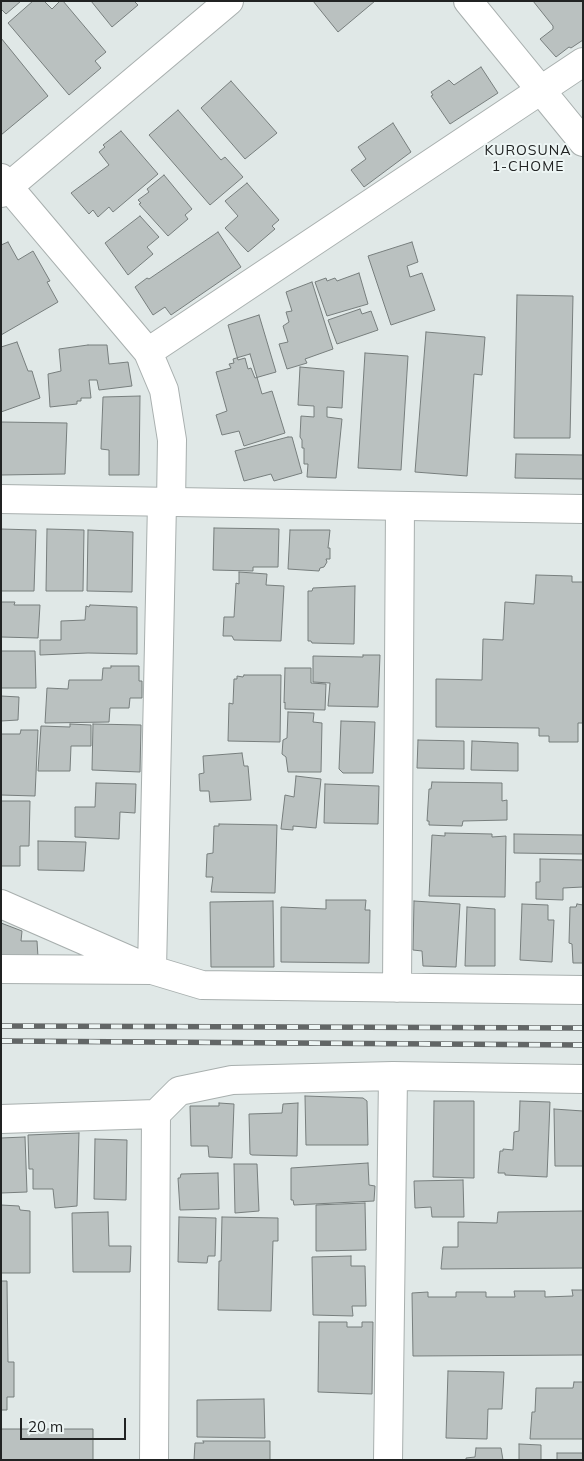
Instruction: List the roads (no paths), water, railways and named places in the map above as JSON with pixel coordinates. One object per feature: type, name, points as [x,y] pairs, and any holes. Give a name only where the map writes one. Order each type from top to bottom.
[{"type":"street","points":[[152,970],[167,503],[172,440],[164,390],[148,352],[4,186],[229,1]]},
{"type":"street","points":[[468,1],[583,142]]},
{"type":"street","points":[[148,352],[583,62]]},
{"type":"street","points":[[1,499],[583,509]]},
{"type":"street","points":[[397,988],[400,506]]},
{"type":"street","points":[[1,904],[152,970],[202,985],[583,990]]},
{"type":"street","points":[[1,969],[152,970]]},
{"type":"street","points":[[388,1460],[393,1076]]},
{"type":"street","points":[[1,1119],[156,1114],[179,1091],[232,1080],[393,1076],[583,1079]]},
{"type":"street","points":[[154,1460],[156,1114]]},
{"type":"railway","points":[[1,1026],[583,1028]]},
{"type":"railway","points":[[1,1041],[583,1045]]},
{"type":"district","name":"KUROSUNA 1-CHOME","points":[[528,160]]}]
